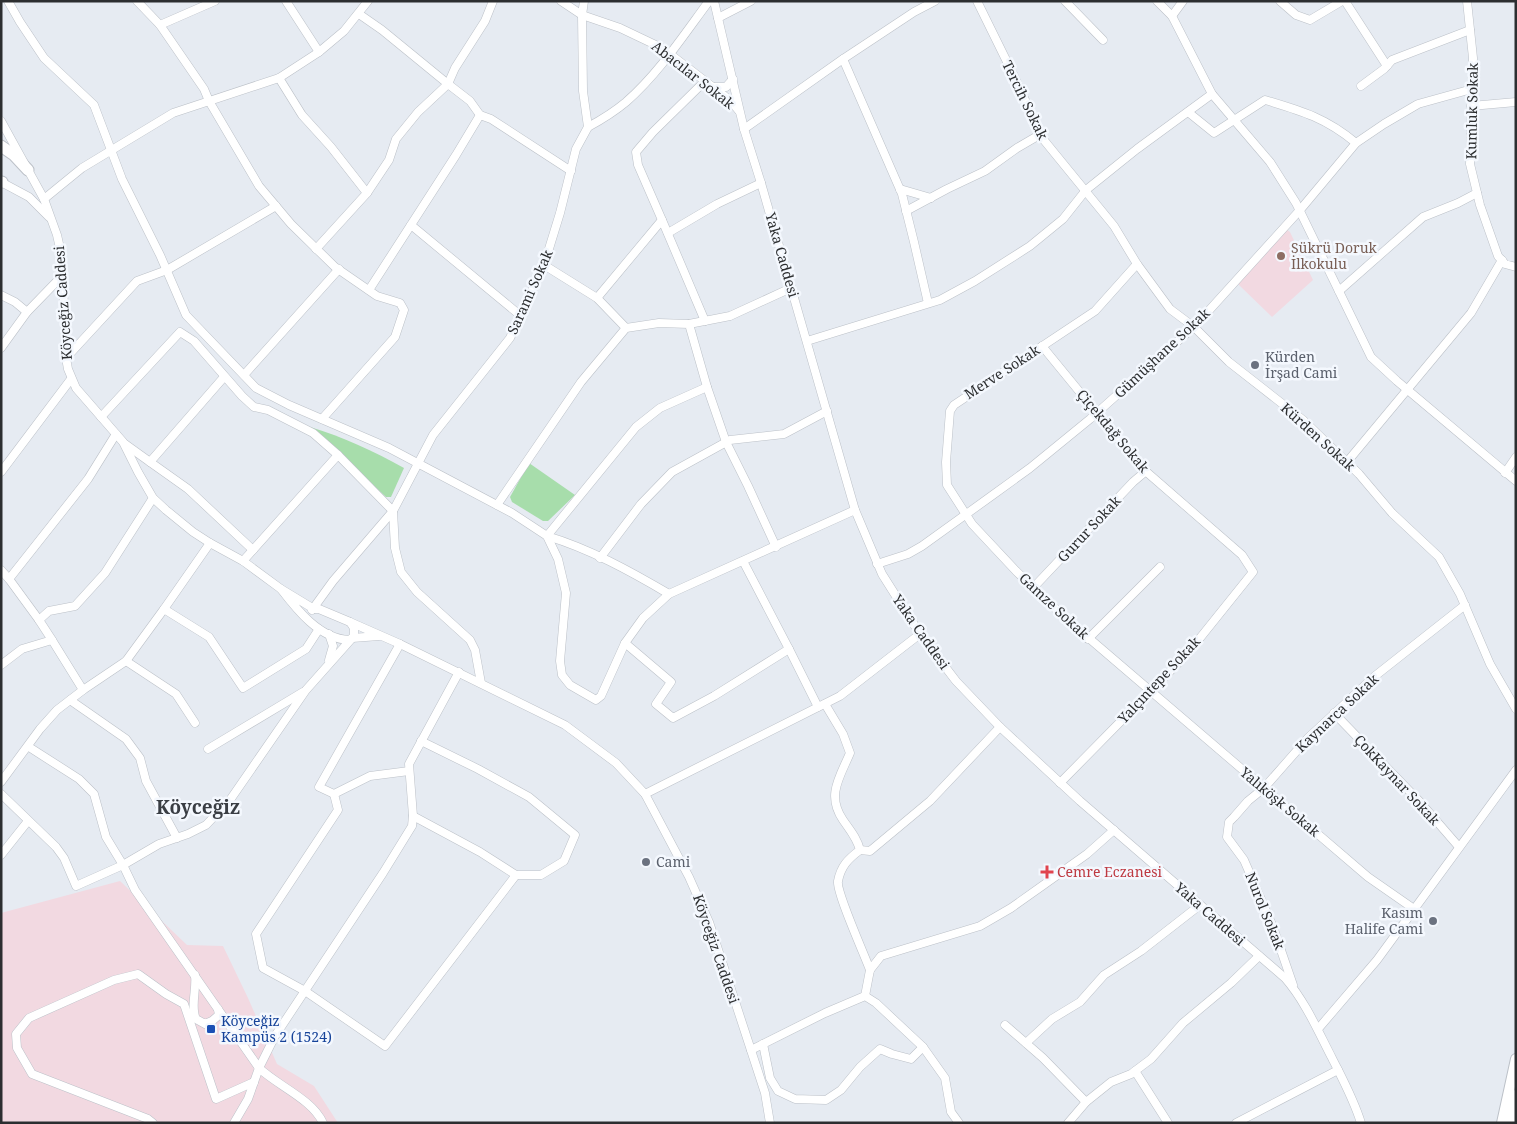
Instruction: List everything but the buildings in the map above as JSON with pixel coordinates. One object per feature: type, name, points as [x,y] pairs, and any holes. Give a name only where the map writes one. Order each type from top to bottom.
[{"type":"highway","points":[[1,146],[14,155],[28,170]]},
{"type":"main road","points":[[1502,1123],[1516,1059]]},
{"type":"main road","points":[[1510,1123],[1516,1095]]},
{"type":"street","points":[[8,1],[44,58],[94,105],[122,179],[167,270],[186,315],[256,388],[389,448],[512,513],[547,536],[568,543],[637,575],[669,594]]},
{"type":"street","points":[[137,1],[160,25],[204,89],[208,102],[259,186],[290,224],[339,269],[377,296],[400,303],[404,310],[395,336],[322,419]]},
{"type":"street","points":[[160,25],[215,1]]},
{"type":"street","points":[[286,1],[319,52]]},
{"type":"street","points":[[44,199],[82,168],[172,113],[279,78],[319,52],[344,31],[368,1]]},
{"type":"street","points":[[316,249],[367,193],[389,160],[396,139],[418,112],[448,84],[455,68],[485,21],[493,1]]},
{"type":"street","name":"Abacılar Sokak","points":[[561,1],[582,15],[648,40],[713,87],[731,102],[742,115]]},
{"type":"street","points":[[584,1],[582,15],[582,91],[588,127],[608,116],[626,102],[649,79],[709,1]]},
{"type":"street","name":"Yaka Caddesi","points":[[714,1],[744,129],[855,510],[882,574],[920,634],[956,681],[1000,727],[1060,783],[1285,978],[1294,989],[1318,1029],[1356,1106],[1361,1123]]},
{"type":"street","points":[[718,18],[751,1]]},
{"type":"street","points":[[744,129],[843,58],[914,12],[935,1]]},
{"type":"street","name":"Tercih Sokak","points":[[977,1],[1040,134],[1086,190]]},
{"type":"street","points":[[1065,1],[1103,40]]},
{"type":"street","points":[[1156,1],[1172,16],[1212,94],[1270,162],[1300,210],[1371,356],[1407,390],[1516,481]]},
{"type":"street","points":[[1172,16],[1183,1]]},
{"type":"street","points":[[1280,1],[1296,15],[1310,20],[1344,1],[1387,66]]},
{"type":"street","name":"Kumluk Sokak","points":[[1467,1],[1473,58],[1470,164],[1480,205],[1498,256],[1502,260]]},
{"type":"street","points":[[359,14],[382,30],[470,101],[480,115],[492,119],[571,171]]},
{"type":"street","points":[[1361,86],[1392,60],[1470,30]]},
{"type":"street","points":[[843,58],[900,190],[928,303]]},
{"type":"street","points":[[279,78],[302,115],[331,147],[367,193]]},
{"type":"street","points":[[713,87],[726,87],[733,79]]},
{"type":"street","points":[[705,81],[653,132],[636,152],[638,165],[705,321]]},
{"type":"street","name":"Gümüşhane Sokak","points":[[877,564],[908,554],[922,546],[1030,468],[1097,413],[1194,327],[1300,210],[1356,144],[1384,124],[1418,104],[1472,89]]},
{"type":"street","points":[[807,342],[940,300],[975,281],[1030,246],[1063,220],[1086,190],[1137,148],[1212,94]]},
{"type":"street","points":[[1188,112],[1214,133],[1265,100],[1317,117],[1340,130],[1356,144]]},
{"type":"street","points":[[1472,106],[1516,102]]},
{"type":"street","points":[[370,290],[480,115]]},
{"type":"street","name":"Köyceğiz Caddesi","points":[[1,121],[44,199],[60,246],[66,358],[71,379],[82,396],[123,442],[153,498],[179,521],[210,543],[243,561],[314,609],[328,613],[400,644],[565,725],[616,763],[645,794],[689,877],[709,922],[765,1092],[770,1123]]},
{"type":"street","name":"Sarami Sokak","points":[[314,609],[327,590],[393,512],[433,435],[510,338],[544,265],[560,213],[576,149],[588,127]]},
{"type":"street","points":[[906,211],[985,171],[1040,134]]},
{"type":"street","name":"Köyceğiz Caddesi","points":[[2,182],[29,197],[54,224]]},
{"type":"street","points":[[668,233],[717,204],[761,183]]},
{"type":"street","points":[[900,190],[931,198]]},
{"type":"street","name":"Kürden Sokak","points":[[1086,190],[1114,226],[1137,264],[1170,309],[1194,327],[1229,362],[1304,420],[1359,474],[1392,513],[1439,557],[1465,605],[1490,664],[1516,710]]},
{"type":"street","points":[[1339,291],[1423,217],[1477,193]]},
{"type":"street","points":[[66,358],[137,281],[167,270],[276,206]]},
{"type":"street","points":[[597,298],[662,220]]},
{"type":"street","points":[[411,225],[521,316]]},
{"type":"street","points":[[1347,462],[1471,313],[1502,260],[1505,264],[1516,267]]},
{"type":"street","name":"Merve Sokak","points":[[965,514],[947,485],[946,462],[950,411],[954,405],[1095,311],[1137,264]]},
{"type":"street","points":[[544,265],[597,298],[626,328]]},
{"type":"street","points":[[244,376],[339,269]]},
{"type":"street","points":[[1,348],[27,312],[62,276]]},
{"type":"street","points":[[497,505],[581,382],[626,328],[659,323],[688,324],[730,316],[791,288]]},
{"type":"street","points":[[1,295],[15,302],[27,312]]},
{"type":"street","points":[[101,418],[191,321]]},
{"type":"street","points":[[688,324],[726,442],[776,547]]},
{"type":"street","points":[[180,332],[194,341],[224,377],[254,407],[268,410],[313,433],[338,454],[393,512],[395,548],[401,572],[417,592],[470,640],[475,650],[481,683]]},
{"type":"street","name":"Çiçekdağ Sokak","points":[[1042,346],[1146,472],[1242,555],[1253,572]]},
{"type":"street","points":[[150,462],[224,377]]},
{"type":"street","points":[[1,472],[71,379]]},
{"type":"street","points":[[547,536],[636,427],[660,408],[707,387]]},
{"type":"street","points":[[600,558],[642,504],[672,472],[730,440],[784,434],[827,411]]},
{"type":"street","points":[[9,580],[88,479],[116,434]]},
{"type":"street","points":[[123,442],[188,489],[253,550]]},
{"type":"street","points":[[243,561],[338,454]]},
{"type":"street","points":[[1505,473],[1516,457]]},
{"type":"street","name":"Gurur Sokak","points":[[1033,588],[1133,482],[1146,472]]},
{"type":"street","points":[[39,620],[49,611],[75,606],[105,573],[153,498]]},
{"type":"street","points":[[547,536],[558,559],[566,593],[560,661],[562,675],[570,686],[596,700],[602,696],[625,643],[643,618],[669,594],[855,510]]},
{"type":"street","name":"Gamze Sokak","points":[[965,514],[978,531],[1033,588],[1088,639],[1150,692]]},
{"type":"street","points":[[1,782],[52,716],[83,690],[126,661],[210,543]]},
{"type":"street","points":[[744,561],[789,649],[822,706],[843,734],[850,753],[836,786],[834,800],[841,817],[857,839],[860,850]]},
{"type":"street","points":[[1088,639],[1160,567]]},
{"type":"street","points":[[1,570],[39,620],[83,690]]},
{"type":"street","name":"Yalçıntepe Sokak","points":[[1060,783],[1188,653],[1253,572]]},
{"type":"street","name":"Köyceğiz Caddesi","points":[[281,588],[295,607],[311,622],[329,634],[351,639],[381,636]]},
{"type":"street","points":[[327,590],[325,602],[328,613]]},
{"type":"street","name":"Kaynarca Sokak","points":[[1227,836],[1229,822],[1248,801],[1264,788],[1308,738],[1375,676],[1465,605]]},
{"type":"street","points":[[164,608],[209,638],[243,688],[306,649],[320,629]]},
{"type":"street","points":[[311,622],[309,616],[310,612],[314,609]]},
{"type":"street","points":[[1,794],[56,847],[64,858],[76,886],[123,865],[159,844],[206,825],[230,800],[306,690],[351,639],[355,630],[350,622]]},
{"type":"street","points":[[328,664],[333,646],[329,634]]},
{"type":"street","points":[[645,794],[840,696],[920,634]]},
{"type":"street","points":[[1,665],[22,649],[52,640]]},
{"type":"street","points":[[625,643],[671,682],[656,704],[673,718],[714,696],[789,649]]},
{"type":"street","points":[[334,794],[319,787],[400,644]]},
{"type":"street","points":[[126,661],[176,694],[194,723]]},
{"type":"street","points":[[234,1123],[248,1099],[259,1068],[275,1036],[412,826],[409,764],[458,672]]},
{"type":"street","points":[[208,749],[306,690]]},
{"type":"street","name":"Yalıköşk Sokak","points":[[1150,692],[1368,878],[1414,909]]},
{"type":"street","points":[[70,700],[126,739],[140,758],[146,781],[177,838]]},
{"type":"street","name":"ÇokKaynar Sokak","points":[[1334,713],[1420,802],[1459,847]]},
{"type":"street","points":[[870,970],[847,913],[838,883],[846,860],[860,850],[870,851],[930,801],[1000,727]]},
{"type":"street","points":[[413,816],[480,852],[516,875],[540,875],[564,861],[575,834],[529,797],[478,769],[421,742]]},
{"type":"street","points":[[29,747],[79,779],[94,794],[106,837],[135,890],[259,1068],[312,1108],[323,1123]]},
{"type":"street","points":[[1318,1029],[1377,960],[1516,770]]},
{"type":"street","points":[[334,794],[370,776],[409,771]]},
{"type":"street","points":[[334,794],[338,810],[256,934],[263,968],[306,991],[385,1046],[516,875]]},
{"type":"street","points":[[1,855],[28,821]]},
{"type":"street","points":[[865,996],[870,970],[881,956],[980,926],[1011,908],[1087,854],[1114,830]]},
{"type":"street","name":"Nurol Sokak","points":[[1227,836],[1244,860],[1273,927],[1294,989]]},
{"type":"street","points":[[1026,1043],[1052,1019],[1080,1002],[1104,975],[1140,952],[1200,905]]},
{"type":"street","points":[[1068,1123],[1086,1102],[1111,1082],[1135,1071],[1151,1059],[1182,1023],[1231,983],[1259,956]]},
{"type":"street","points":[[153,1123],[148,1119],[32,1074],[17,1048],[16,1034],[30,1018],[114,980],[138,974],[184,1004],[192,1018],[216,1099],[254,1082]]},
{"type":"street","points":[[192,1018],[195,974]]},
{"type":"street","points":[[751,1050],[825,1013],[865,996]]},
{"type":"street","points":[[865,996],[876,1003],[923,1047],[946,1078],[951,1112],[959,1123]]},
{"type":"street","points":[[192,1018],[200,1022],[209,1023],[218,1017],[218,1007]]},
{"type":"street","points":[[1005,1026],[1026,1043],[1086,1102]]},
{"type":"street","points":[[763,1044],[770,1078],[778,1092],[795,1099],[826,1100],[841,1090],[860,1067],[880,1049],[911,1058],[923,1047]]},
{"type":"street","points":[[1236,1123],[1338,1070]]},
{"type":"street","points":[[1135,1071],[1168,1123]]},
{"type":"shaded area","name":"Şükrü Doruk İlkokulu","points":[[1286,229],[1290,232],[1313,280],[1272,317],[1239,285],[1239,279]]},
{"type":"shaded area","points":[[120,881],[187,945],[223,946],[277,1064],[314,1086],[338,1123],[1,1123],[1,913]]},
{"type":"green space","points":[[310,427],[358,445],[404,468],[391,497],[386,497]]},
{"type":"green space","points":[[529,463],[575,495],[548,521],[543,521],[512,502],[510,497]]},
{"type":"place","name":"Şükrü Doruk İlkokulu","points":[[1281,256]]},
{"type":"place","name":"Kürden İrşad Cami","points":[[1255,365]]},
{"type":"place","name":"Cami","points":[[646,862]]},
{"type":"place","name":"Cemre Eczanesi","points":[[1047,872]]},
{"type":"place","name":"Kasım Halife Cami","points":[[1433,921]]},
{"type":"place","name":"Köyceğiz Kampüs 2 (1524)","points":[[211,1029]]},
{"type":"district","name":"Köyceğiz","points":[[198,807]]}]
